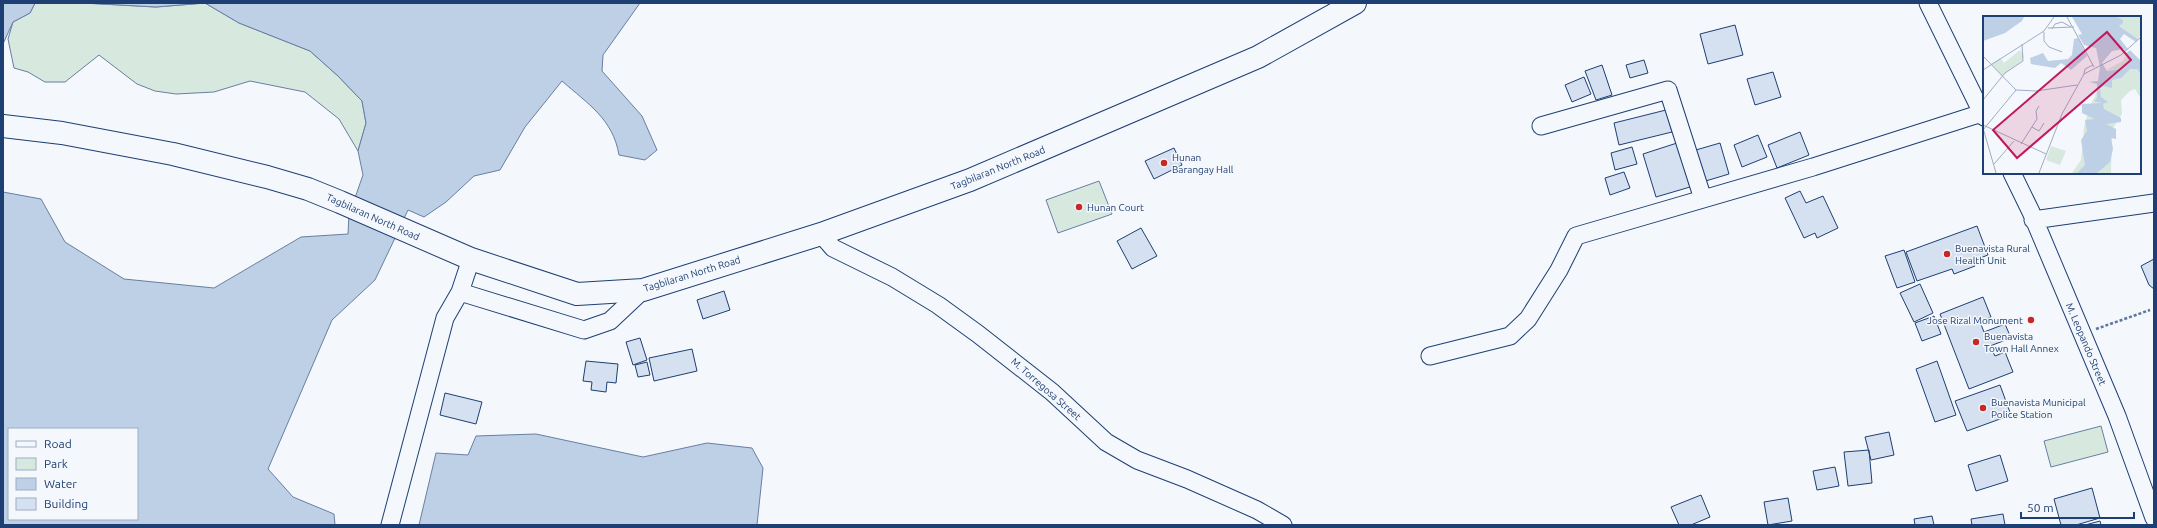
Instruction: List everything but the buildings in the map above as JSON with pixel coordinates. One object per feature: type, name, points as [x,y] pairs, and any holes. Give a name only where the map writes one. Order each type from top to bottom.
[{"type":"main road","name":"Tagbilaran North Road","points":[[3,126],[62,133],[173,154],[267,177],[308,189],[471,259],[577,294],[643,290],[821,234],[970,180],[1258,57],[1355,3]]},
{"type":"street","points":[[1430,356],[1510,336],[1528,319],[1576,236],[1983,115],[1928,3]]},
{"type":"street","points":[[1541,126],[1668,90],[1703,199]]},
{"type":"street","name":"M. Leopando Street","points":[[2012,174],[2117,416],[2154,518]]},
{"type":"street","points":[[2033,220],[2154,203]]},
{"type":"street","name":"M. Torregosa Street","points":[[821,234],[834,248],[892,277],[938,305],[978,334],[1052,392],[1106,442],[1137,460],[1187,478],[1257,510],[1283,525]]},
{"type":"street","points":[[390,525],[445,318],[460,292],[471,259]]},
{"type":"street","points":[[460,292],[584,330],[610,321],[643,290]]},
{"type":"path","points":[[2082,334],[2150,310]]},
{"type":"green space","points":[[35,3],[83,3],[156,7],[205,3],[239,23],[310,51],[338,76],[362,101],[366,123],[358,151],[339,119],[305,92],[250,81],[214,92],[176,94],[155,91],[137,84],[99,55],[65,82],[45,82],[28,72],[14,68],[8,39],[13,22],[30,13]]},
{"type":"green space","name":"Hunan Court","points":[[1099,181],[1112,214],[1058,233],[1046,200]]},
{"type":"green space","points":[[2101,426],[2108,452],[2051,467],[2044,441]]},
{"type":"water","points":[[3,3],[35,3],[30,13],[13,22],[3,44]]},
{"type":"water","points":[[83,3],[205,3],[156,7]]},
{"type":"water","points":[[205,3],[640,3],[603,55],[602,71],[642,116],[657,150],[645,160],[619,155],[616,142],[605,122],[590,105],[562,81],[525,127],[500,170],[474,176],[446,202],[424,217],[408,210],[396,235],[350,212],[363,175],[358,151],[366,123],[362,101],[338,76],[310,51],[239,23]]},
{"type":"water","points":[[3,192],[41,199],[65,242],[124,279],[214,288],[301,237],[348,234],[349,214],[396,236],[375,280],[332,320],[268,469],[293,497],[334,514],[335,525],[3,525]]},
{"type":"water","points":[[536,434],[643,457],[707,443],[752,448],[763,468],[757,525],[419,525],[436,453],[468,455],[476,436]]},
{"type":"place","name":"Hunan Barangay Hall","points":[[1164,163]]},
{"type":"place","name":"Hunan Court","points":[[1079,207]]},
{"type":"place","name":"Buenavista Rural Health Unit","points":[[1947,254]]},
{"type":"place","name":"Jose Rizal Monument","points":[[2031,320]]},
{"type":"place","name":"Buenavista Town Hall Annex","points":[[1976,342]]},
{"type":"place","name":"Buenavista Municipal Police Station","points":[[1983,408]]}]
